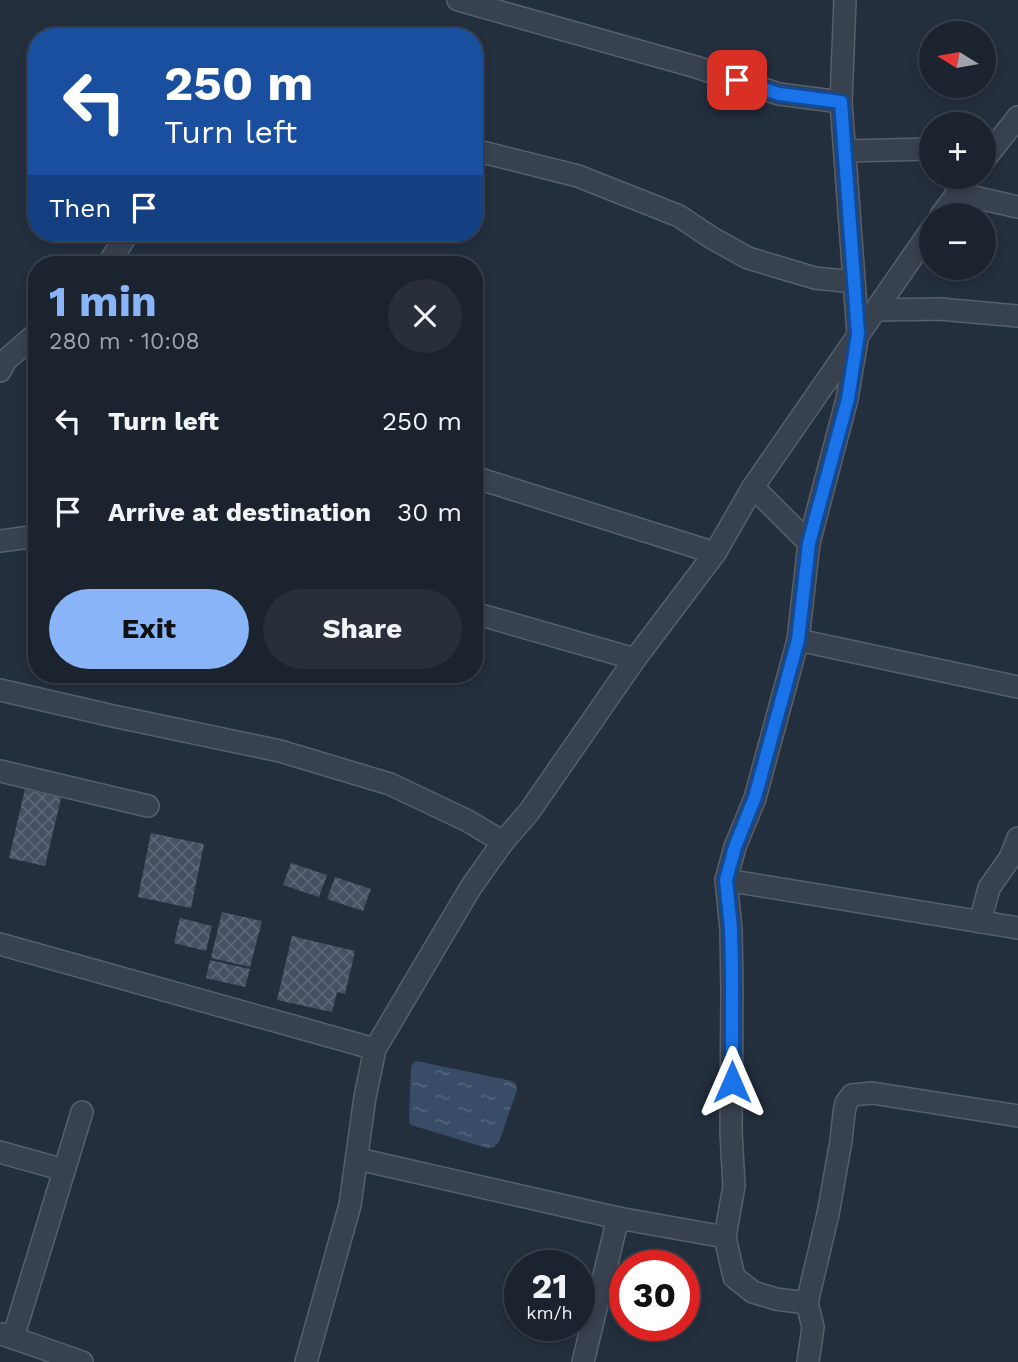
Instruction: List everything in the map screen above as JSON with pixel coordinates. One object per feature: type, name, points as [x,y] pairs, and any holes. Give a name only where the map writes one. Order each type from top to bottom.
[{"type":"street","points":[[458,0],[516,8],[779,94],[841,102]]},
{"type":"street","points":[[807,1303],[753,1293],[734,1277],[725,1237],[734,1186],[731,929],[726,880],[735,847],[755,797],[798,640],[809,543],[848,399],[858,334],[841,102],[845,0]]},
{"type":"street","points":[[996,141],[1018,117]]},
{"type":"street","points":[[845,151],[919,149]]},
{"type":"street","points":[[483,152],[578,176],[680,216],[748,258],[815,278],[854,282]]},
{"type":"street","points":[[973,189],[1018,208]]},
{"type":"street","points":[[306,1362],[350,1205],[375,1049],[471,887],[529,811],[635,659],[715,552],[752,487],[919,247]]},
{"type":"street","points":[[876,310],[940,309],[1018,316]]},
{"type":"street","points":[[0,371],[6,360],[28,343]]},
{"type":"street","points":[[483,480],[715,552]]},
{"type":"street","points":[[752,487],[809,543]]},
{"type":"street","points":[[0,541],[28,537]]},
{"type":"street","points":[[483,616],[635,659]]},
{"type":"street","points":[[798,640],[1018,687]]},
{"type":"street","points":[[0,690],[280,751],[390,784],[468,821],[503,842]]},
{"type":"street","points":[[0,771],[148,806]]},
{"type":"street","points":[[980,922],[989,888],[1010,858],[1018,838]]},
{"type":"street","points":[[726,880],[1018,928]]},
{"type":"street","points":[[0,944],[375,1049]]},
{"type":"street","points":[[808,1362],[813,1328],[807,1303],[828,1214],[844,1112],[852,1095],[872,1093],[1018,1116]]},
{"type":"street","points":[[82,1112],[6,1335],[82,1362]]},
{"type":"street","points":[[0,1152],[64,1170]]},
{"type":"street","points":[[358,1159],[618,1218],[725,1237]]},
{"type":"street","points":[[583,1362],[618,1218]]},
{"type":"water","points":[[416,1061],[516,1084],[517,1090],[499,1142],[494,1147],[487,1148],[411,1125],[411,1068]]},
{"type":"building","points":[[25,789],[61,798],[45,866],[9,858]]},
{"type":"building","points":[[151,833],[204,844],[191,908],[138,897]]},
{"type":"building","points":[[291,863],[327,875],[319,897],[283,885]]},
{"type":"building","points":[[335,877],[371,889],[363,911],[327,899]]},
{"type":"building","points":[[222,912],[262,921],[250,967],[211,958]]},
{"type":"building","points":[[180,918],[212,926],[206,951],[174,943]]},
{"type":"building","points":[[292,936],[355,951],[345,994],[337,992],[332,1012],[277,1000]]},
{"type":"building","points":[[210,960],[250,969],[245,987],[206,978]]},
{"type":"route","points":[[732,1082],[731,929],[726,880],[735,847],[755,797],[798,640],[809,543],[848,399],[858,334],[841,102],[779,94],[737,80]]}]
